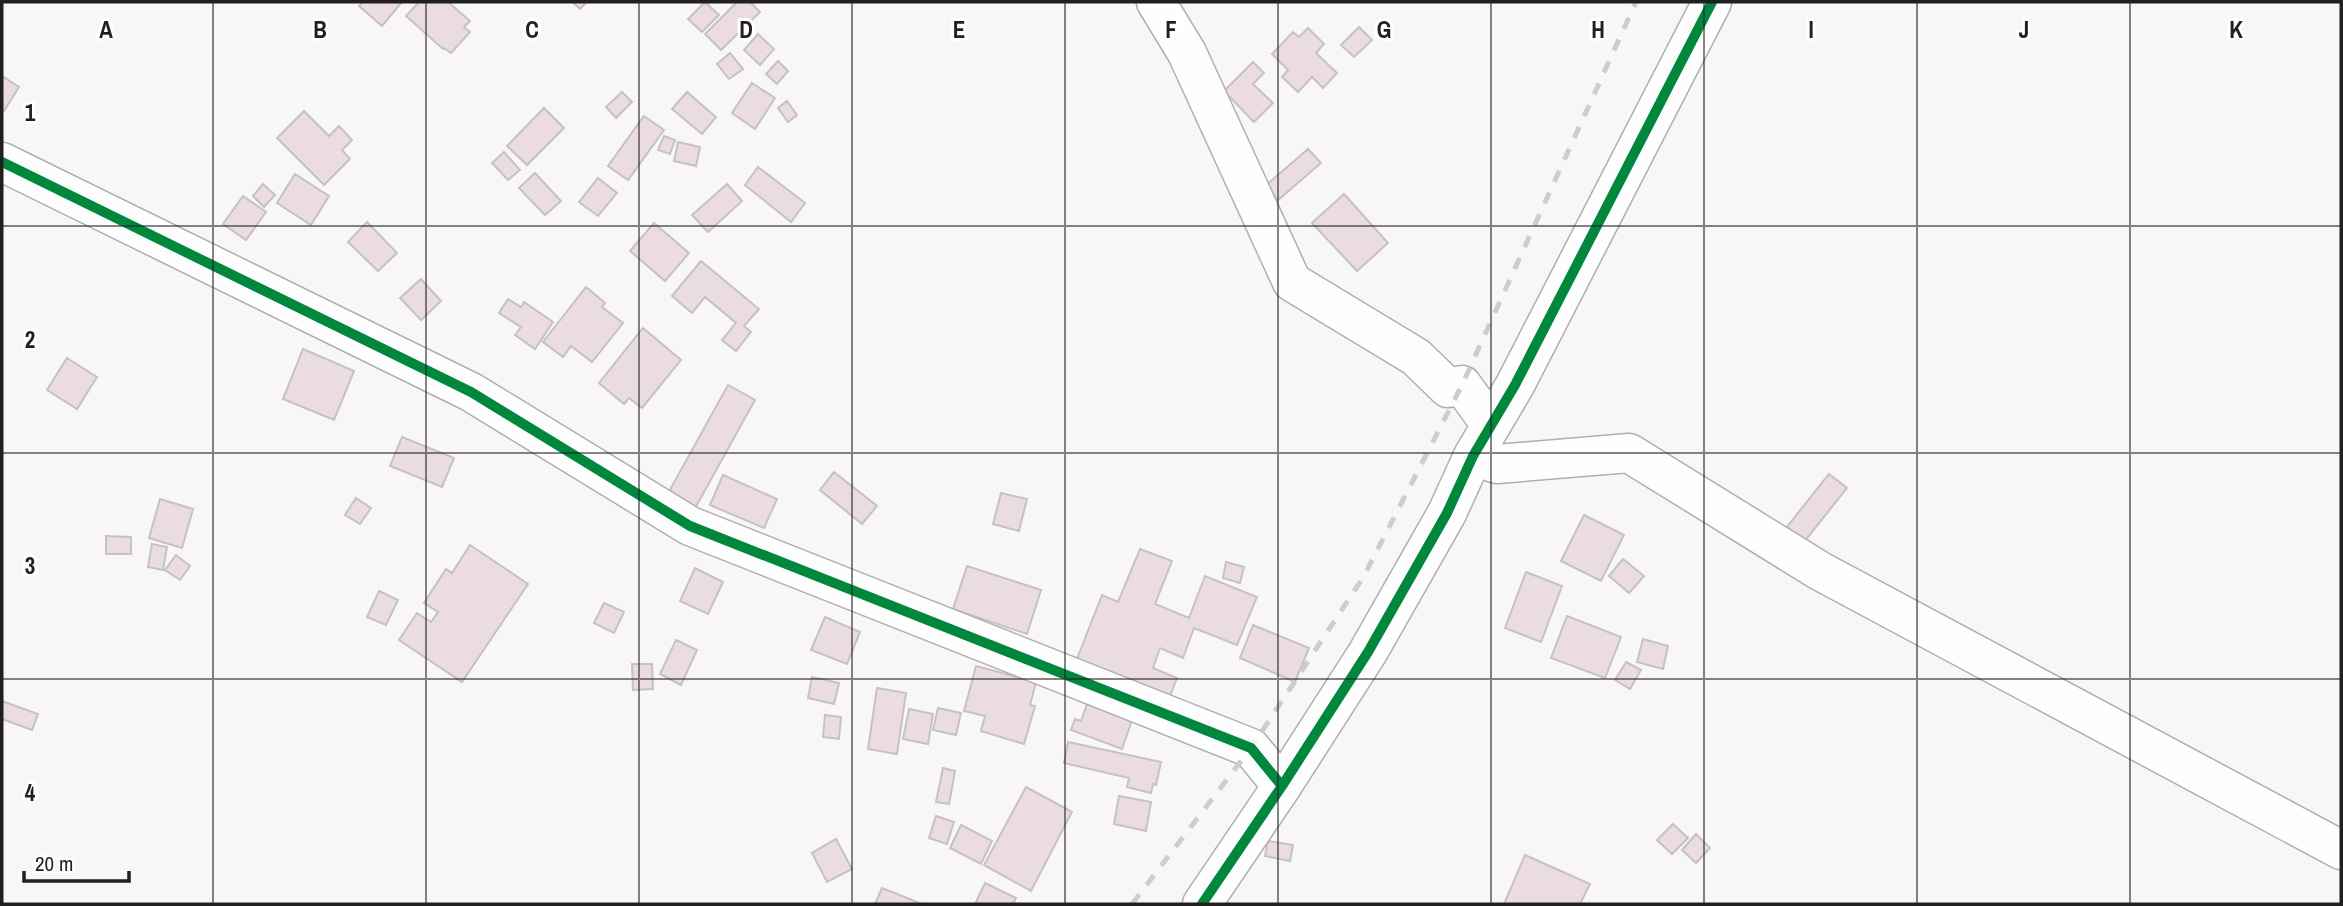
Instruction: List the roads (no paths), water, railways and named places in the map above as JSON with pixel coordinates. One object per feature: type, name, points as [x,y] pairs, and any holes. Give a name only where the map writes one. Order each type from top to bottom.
[{"type":"street","points":[[1156,2],[1187,53],[1292,282],[1416,357],[1448,388],[1462,385],[1482,441],[1497,464],[1629,453],[1820,571],[2341,850]]},
{"type":"street","points":[[1202,904],[1283,786],[1367,652],[1447,513],[1712,2]]},
{"type":"street","points":[[2,162],[471,392],[690,526],[1251,748],[1283,786]]},
{"type":"railway","points":[[1132,904],[1251,748],[1364,576],[1462,385],[1636,2]]}]
